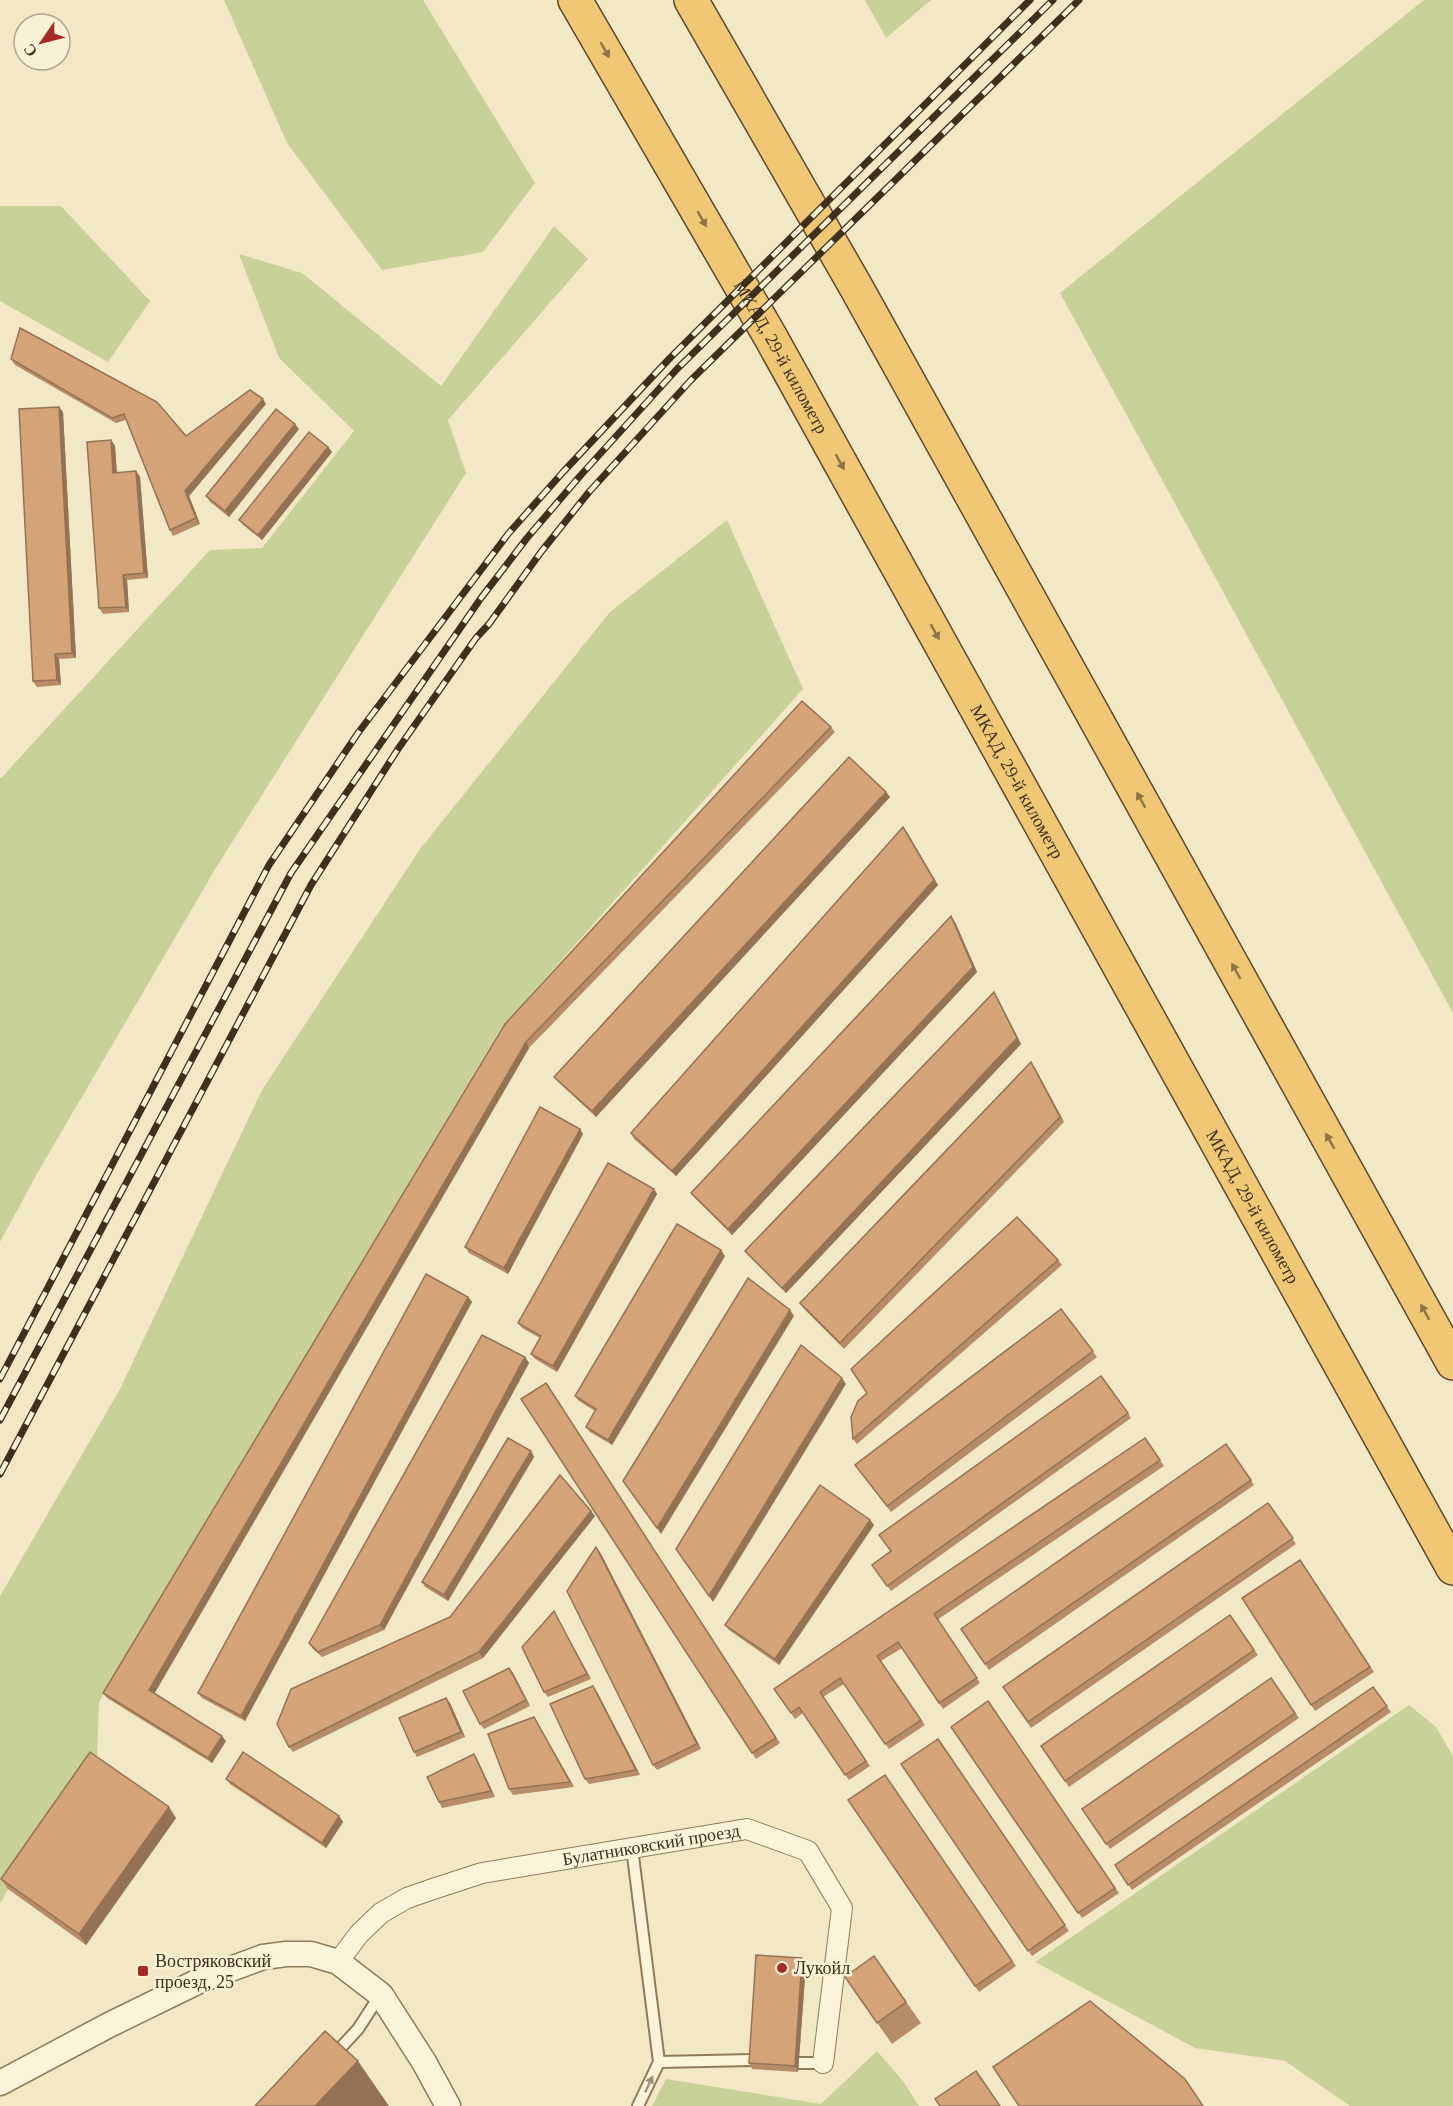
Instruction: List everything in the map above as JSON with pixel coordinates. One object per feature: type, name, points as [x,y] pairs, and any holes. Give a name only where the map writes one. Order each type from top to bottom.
[{"type":"highway","name":"МКАД, 29-й километр","points":[[575,0],[782,356],[1453,1568]]},
{"type":"highway","points":[[691,0],[856,287],[1453,1363]]},
{"type":"street","name":"Булатниковский проезд","points":[[338,1962],[359,1934],[381,1913],[407,1898],[482,1873],[747,1829],[808,1851],[842,1908],[823,2063]]},
{"type":"street","points":[[0,2084],[109,2025],[192,1984],[255,1960],[286,1954],[311,1954],[338,1962],[381,1995],[418,2052],[448,2106]]},
{"type":"lane","points":[[632,1848],[659,2062],[638,2106]]},
{"type":"lane","points":[[326,2063],[358,2029],[381,1995]]},
{"type":"lane","points":[[659,2062],[753,2060]]},
{"type":"lane","points":[[799,2063],[823,2063]]},
{"type":"green space","points":[[224,0],[423,0],[535,183],[483,252],[382,270],[287,143]]},
{"type":"green space","points":[[865,0],[931,0],[886,38]]},
{"type":"green space","points":[[1424,0],[1453,0],[1453,1013],[1060,293]]},
{"type":"green space","points":[[0,206],[61,206],[150,301],[108,362],[0,301]]},
{"type":"green space","points":[[554,226],[588,259],[448,420],[466,473],[217,866],[38,1172],[0,1242],[0,778],[210,550],[262,548],[354,431],[279,358],[239,254],[302,273],[441,386]]},
{"type":"green space","points":[[727,520],[803,689],[501,1028],[99,1702],[97,1762],[8,1889],[0,1904],[0,1596],[120,1389],[262,1090],[420,849],[610,612]]},
{"type":"green space","points":[[1409,1705],[1436,1727],[1453,1756],[1453,2106],[1350,2106],[1285,2061],[1195,2048],[1035,1962]]},
{"type":"green space","points":[[877,2051],[903,2081],[919,2106],[652,2106],[666,2079],[821,2104]]},
{"type":"building","points":[[20,328],[157,402],[186,436],[250,390],[263,399],[185,491],[196,518],[170,530],[124,414],[112,418],[11,359]]},
{"type":"building","points":[[59,407],[72,653],[55,654],[57,680],[33,681],[19,409]]},
{"type":"building","points":[[276,409],[295,424],[225,511],[206,496]]},
{"type":"building","points":[[309,432],[328,447],[258,535],[239,520]]},
{"type":"building","points":[[111,440],[113,473],[136,471],[144,573],[123,575],[126,607],[99,608],[87,442]]},
{"type":"building","points":[[802,701],[831,727],[526,1042],[149,1690],[222,1736],[208,1758],[103,1693],[505,1024]]},
{"type":"building","points":[[849,757],[886,792],[592,1111],[554,1077]]},
{"type":"building","points":[[903,827],[934,880],[672,1171],[631,1133]]},
{"type":"building","points":[[951,916],[973,967],[728,1229],[691,1193]]},
{"type":"building","points":[[994,992],[1017,1038],[782,1288],[745,1251]]},
{"type":"building","points":[[1031,1062],[1060,1117],[840,1343],[800,1303]]},
{"type":"building","points":[[540,1107],[580,1129],[504,1268],[465,1247]]},
{"type":"building","points":[[608,1163],[654,1189],[553,1366],[531,1354],[541,1336],[518,1323]]},
{"type":"building","points":[[1017,1217],[1058,1260],[853,1439],[851,1417],[858,1401],[867,1393],[851,1369]]},
{"type":"building","points":[[677,1224],[721,1250],[608,1440],[586,1427],[596,1409],[575,1396]]},
{"type":"building","points":[[426,1274],[468,1297],[241,1716],[198,1693]]},
{"type":"building","points":[[748,1278],[790,1310],[657,1528],[623,1481]]},
{"type":"building","points":[[1061,1309],[1093,1351],[887,1506],[855,1465]]},
{"type":"building","points":[[482,1335],[525,1357],[380,1625],[318,1652],[309,1643]]},
{"type":"building","points":[[801,1345],[842,1378],[709,1596],[676,1549]]},
{"type":"building","points":[[1101,1376],[1128,1413],[887,1586],[872,1565],[891,1551],[879,1535]]},
{"type":"building","points":[[546,1383],[776,1738],[752,1753],[521,1399]]},
{"type":"building","points":[[508,1438],[531,1451],[444,1595],[422,1582]]},
{"type":"building","points":[[1145,1438],[1160,1460],[934,1614],[977,1678],[939,1703],[898,1642],[877,1656],[921,1720],[885,1744],[840,1678],[820,1692],[866,1761],[845,1775],[799,1707],[791,1713],[774,1689]]},
{"type":"building","points":[[1226,1444],[1251,1480],[985,1664],[961,1629]]},
{"type":"building","points":[[560,1475],[591,1511],[479,1652],[289,1747],[277,1724],[291,1689],[450,1617]]},
{"type":"building","points":[[820,1485],[870,1520],[775,1659],[725,1625]]},
{"type":"building","points":[[1268,1503],[1293,1538],[1028,1722],[1003,1687]]},
{"type":"building","points":[[596,1547],[697,1744],[653,1765],[567,1591]]},
{"type":"building","points":[[1300,1560],[1370,1667],[1311,1705],[1242,1598]]},
{"type":"building","points":[[554,1611],[587,1674],[544,1692],[522,1647]]},
{"type":"building","points":[[1230,1615],[1254,1650],[1065,1781],[1041,1746]]},
{"type":"building","points":[[509,1668],[526,1700],[480,1724],[463,1691]]},
{"type":"building","points":[[1271,1678],[1295,1713],[1106,1844],[1082,1809]]},
{"type":"building","points":[[593,1686],[636,1770],[585,1779],[550,1704]]},
{"type":"building","points":[[1373,1687],[1387,1706],[1128,1885],[1115,1865]]},
{"type":"building","points":[[446,1698],[461,1732],[414,1752],[399,1718]]},
{"type":"building","points":[[988,1701],[1115,1888],[1078,1913],[951,1727]]},
{"type":"building","points":[[534,1717],[570,1782],[509,1789],[488,1734]]},
{"type":"building","points":[[938,1739],[1065,1925],[1028,1951],[901,1764]]},
{"type":"building","points":[[90,1752],[169,1807],[79,1934],[1,1879]]},
{"type":"building","points":[[243,1752],[339,1816],[322,1843],[226,1779]]},
{"type":"building","points":[[474,1754],[491,1791],[439,1802],[427,1777]]},
{"type":"building","points":[[885,1775],[1012,1961],[975,1986],[848,1800]]},
{"type":"building","points":[[756,1955],[802,1958],[795,2066],[749,2063]]},
{"type":"building","points":[[874,1956],[906,2002],[877,2023],[845,1977]]},
{"type":"building","points":[[1090,2001],[1185,2079],[1203,2106],[1019,2106],[993,2067]]},
{"type":"building","points":[[325,2031],[358,2061],[315,2106],[255,2106]]},
{"type":"building","points":[[976,2071],[1000,2106],[940,2106],[935,2099]]},
{"type":"railway","points":[[0,1379],[269,865],[358,733],[508,534],[564,471],[670,358],[1030,0]]},
{"type":"railway","points":[[0,1420],[291,873],[481,598],[527,538],[580,476],[677,369],[1053,0]]},
{"type":"railway","points":[[0,1474],[311,885],[398,749],[476,638],[589,492],[691,380],[1079,0]]},
{"type":"place","name":"Лукойл","points":[[782,1968]]},
{"type":"place","name":"Востряковский проезд, 25","points":[[143,1971]]}]
